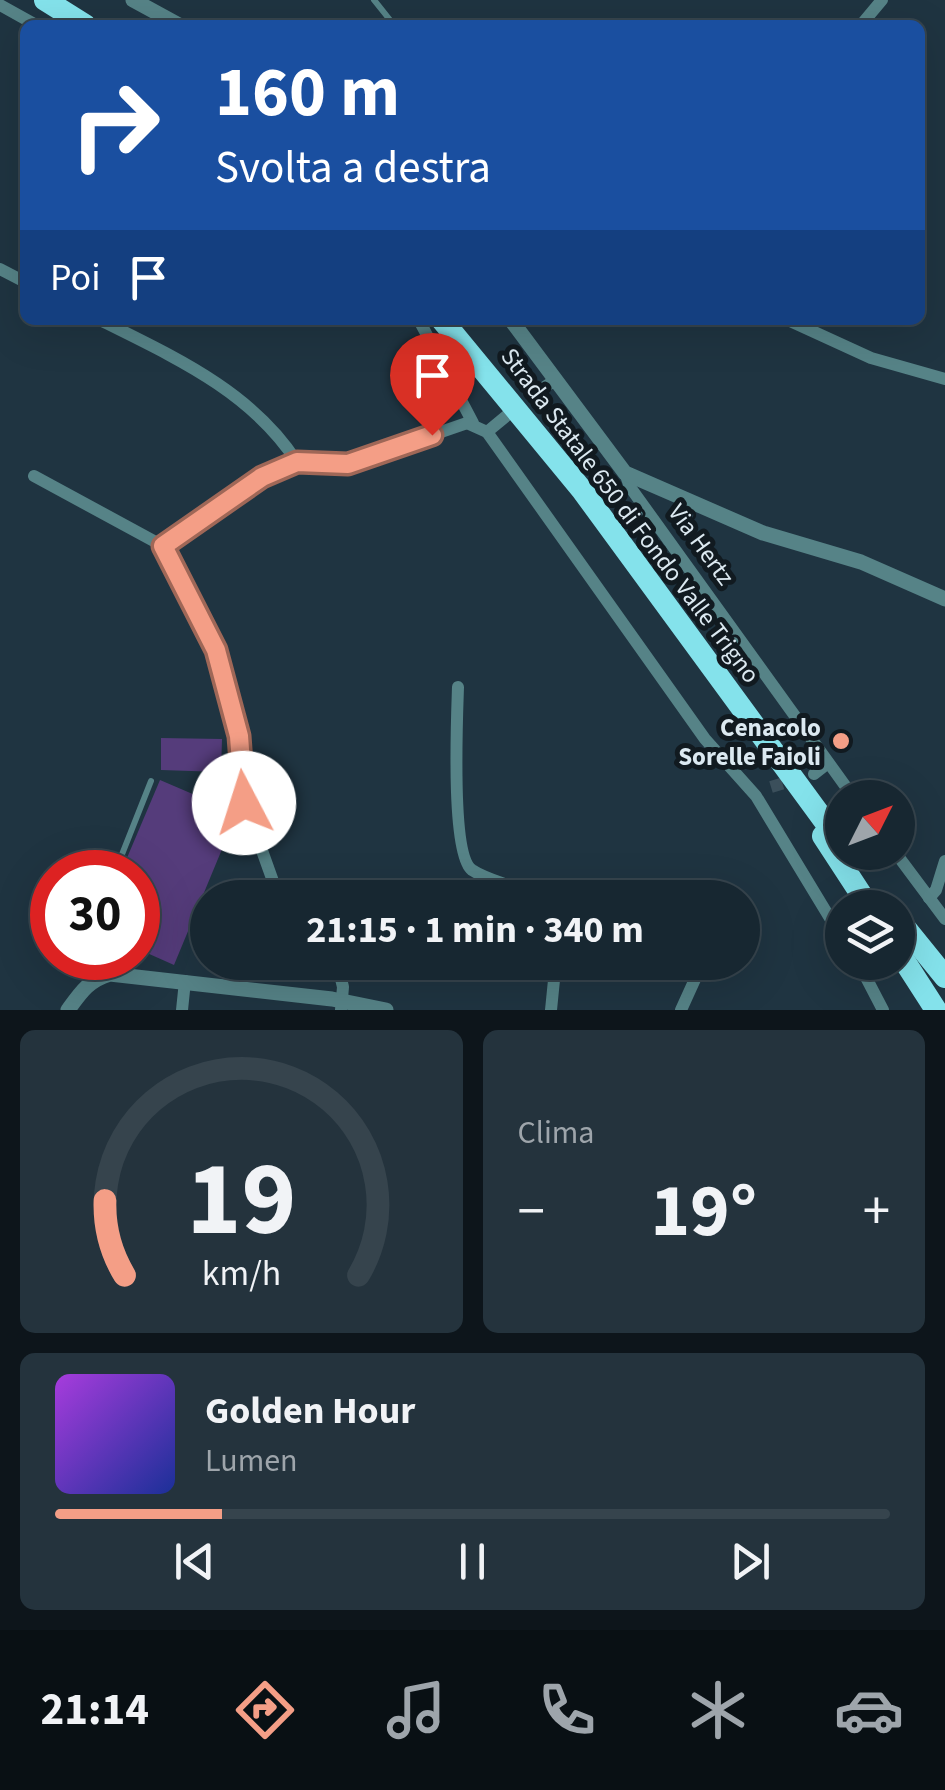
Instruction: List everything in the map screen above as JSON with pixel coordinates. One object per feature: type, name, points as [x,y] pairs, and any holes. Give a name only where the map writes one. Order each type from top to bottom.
[{"type":"highway","points":[[44,0],[78,20]]},
{"type":"highway","name":"Strada Statale 650 di Fondo Valle Trigno","points":[[446,325],[582,490],[808,781],[825,813]]},
{"type":"highway","points":[[808,781],[826,840],[858,890]]},
{"type":"highway","points":[[915,940],[945,977]]},
{"type":"highway","points":[[915,977],[936,1010]]},
{"type":"street","points":[[133,0],[170,20]]},
{"type":"street","points":[[865,20],[882,0]]},
{"type":"street","points":[[0,5],[27,20]]},
{"type":"street","points":[[109,325],[224,388],[272,428],[297,462]]},
{"type":"street","points":[[422,325],[472,423],[487,432],[705,740],[756,796],[825,910]]},
{"type":"street","name":"Via Hertz","points":[[515,325],[625,473],[630,487],[841,780]]},
{"type":"street","points":[[799,325],[872,358],[945,378]]},
{"type":"street","points":[[533,396],[554,380]]},
{"type":"street","points":[[487,432],[511,412]]},
{"type":"street","points":[[163,546],[262,477],[297,462],[348,464],[472,423]]},
{"type":"street","points":[[625,473],[750,528],[861,562],[945,599]]},
{"type":"street","points":[[34,476],[163,546],[216,650],[239,736],[244,803],[272,880]]},
{"type":"street","points":[[458,687],[460,821],[465,862],[473,870],[501,880]]},
{"type":"street","points":[[808,781],[828,763]]},
{"type":"street","points":[[756,796],[771,787]]},
{"type":"street","points":[[929,898],[936,890],[945,861]]},
{"type":"street","points":[[908,870],[945,918]]},
{"type":"street","points":[[160,979],[386,1010]]},
{"type":"street","points":[[68,1010],[93,980]]},
{"type":"street","points":[[339,980],[342,1006]]},
{"type":"street","points":[[550,1010],[554,980]]},
{"type":"street","points":[[681,1010],[695,980]]},
{"type":"street","points":[[867,980],[883,1010]]},
{"type":"street","points":[[182,1010],[185,981]]},
{"type":"lane","points":[[374,0],[390,20]]},
{"type":"lane","points":[[124,850],[151,781]]},
{"type":"shaded area","points":[[161,738],[222,739],[221,772],[161,770]]},
{"type":"shaded area","points":[[160,780],[237,813],[209,880],[190,880],[190,926],[174,965],[160,959],[160,850],[130,850]]},
{"type":"tunnel","points":[[771,787],[797,779]]},
{"type":"place","name":"Cenacolo Sorelle Faioli","points":[[841,741]]},
{"type":"route","points":[[244,803],[239,736],[216,650],[163,546],[262,477],[297,462],[348,464],[432,435]]}]
